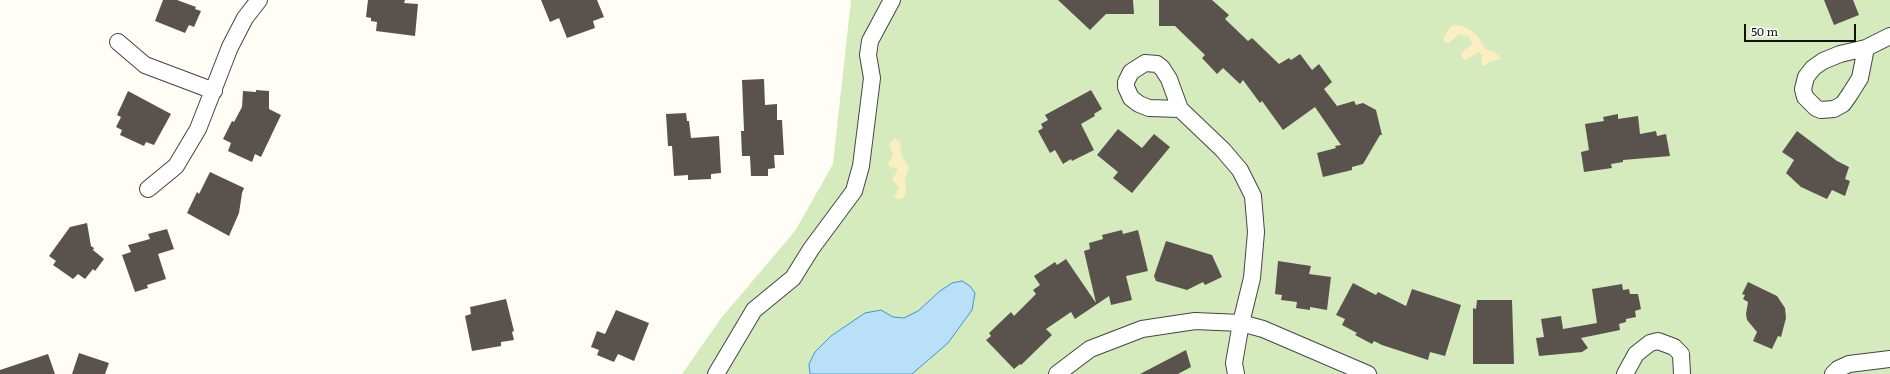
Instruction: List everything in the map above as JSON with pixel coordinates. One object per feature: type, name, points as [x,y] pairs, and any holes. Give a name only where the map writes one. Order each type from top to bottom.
[{"type":"street","points":[[148,189],[176,166],[198,129],[230,47],[245,18],[259,0]]},
{"type":"street","points":[[716,374],[754,310],[793,278],[811,249],[854,191],[861,166],[872,78],[868,55],[870,41],[892,0]]},
{"type":"street","points":[[1866,48],[1890,36]]},
{"type":"street","points":[[118,42],[146,65],[214,91]]},
{"type":"street","points":[[1180,109],[1224,150],[1240,170],[1253,196],[1256,232],[1252,278],[1240,323],[1234,363],[1236,374]]},
{"type":"street","points":[[1057,374],[1090,349],[1142,329],[1195,321],[1240,323],[1263,329],[1344,370],[1368,374]]},
{"type":"street","points":[[1625,374],[1636,354],[1650,343],[1658,342],[1674,347],[1681,354],[1682,374]]},
{"type":"street","points":[[1833,374],[1838,369],[1849,364],[1890,360]]},
{"type":"green space","points":[[851,0],[1890,0],[1890,374],[682,374],[722,317],[795,231],[833,164]]},
{"type":"sand","points":[[1455,25],[1465,27],[1477,35],[1485,49],[1493,51],[1499,56],[1500,60],[1491,61],[1484,66],[1481,64],[1482,55],[1478,52],[1466,60],[1462,58],[1461,53],[1472,44],[1469,37],[1459,34],[1449,43],[1446,43],[1443,39],[1450,27]]},
{"type":"sand","points":[[895,138],[900,142],[902,157],[909,167],[905,180],[906,192],[904,197],[899,200],[894,197],[899,188],[892,179],[898,170],[890,167],[888,163],[893,155],[890,146],[891,142]]},
{"type":"water","points":[[962,281],[970,286],[975,293],[972,310],[948,343],[912,374],[810,374],[809,364],[815,352],[831,336],[865,313],[881,310],[893,317],[904,318],[918,311],[940,291],[952,283]]},
{"type":"building","points":[[163,0],[177,0],[196,7],[195,9],[201,11],[194,27],[189,25],[185,33],[155,21]]},
{"type":"building","points":[[368,0],[405,0],[404,3],[418,4],[415,36],[376,31],[377,22],[371,21],[371,18],[366,17]]},
{"type":"building","points":[[541,0],[597,0],[604,17],[593,21],[595,28],[567,38],[559,18],[550,22]]},
{"type":"building","points":[[1058,0],[1133,0],[1134,14],[1106,14],[1090,30]]},
{"type":"building","points":[[1159,0],[1212,0],[1229,15],[1225,19],[1248,41],[1252,38],[1279,64],[1289,58],[1291,60],[1300,54],[1312,70],[1319,64],[1332,82],[1324,89],[1337,106],[1354,101],[1356,105],[1363,103],[1376,110],[1382,135],[1380,135],[1363,164],[1352,167],[1352,170],[1323,177],[1317,153],[1336,148],[1335,146],[1341,145],[1315,107],[1283,130],[1262,101],[1260,103],[1243,80],[1240,84],[1223,68],[1217,74],[1202,58],[1205,55],[1175,26],[1159,26]]},
{"type":"building","points":[[1824,0],[1853,0],[1859,15],[1834,25]]},
{"type":"building","points":[[764,79],[765,105],[777,104],[777,120],[782,120],[784,155],[774,155],[775,168],[768,169],[768,176],[751,176],[750,156],[742,156],[741,131],[744,131],[742,80]]},
{"type":"building","points":[[256,90],[269,91],[269,109],[281,115],[261,157],[255,154],[252,162],[228,151],[231,143],[223,139],[232,121],[234,122],[242,107],[243,91],[256,92]]},
{"type":"building","points":[[1091,90],[1102,109],[1094,114],[1095,116],[1081,124],[1094,150],[1072,161],[1071,159],[1063,164],[1055,150],[1050,153],[1038,131],[1043,128],[1041,124],[1048,120],[1045,115]]},
{"type":"building","points":[[128,91],[171,114],[154,145],[146,142],[144,146],[120,135],[122,130],[116,127],[121,117],[117,115]]},
{"type":"building","points":[[686,113],[687,121],[689,121],[691,138],[719,136],[721,173],[711,174],[711,179],[688,180],[688,175],[674,176],[672,146],[668,146],[666,114]]},
{"type":"building","points":[[1618,114],[1618,119],[1638,116],[1640,134],[1656,131],[1657,136],[1666,134],[1670,156],[1623,160],[1623,162],[1611,164],[1612,168],[1584,172],[1581,152],[1589,150],[1585,124],[1604,121],[1603,117]]},
{"type":"building","points":[[1118,129],[1142,148],[1154,134],[1170,147],[1132,193],[1113,178],[1118,172],[1097,155]]},
{"type":"building","points":[[1797,131],[1837,161],[1849,167],[1845,179],[1850,181],[1845,196],[1832,190],[1827,199],[1801,187],[1786,173],[1794,160],[1782,152]]},
{"type":"building","points":[[210,172],[244,188],[239,213],[229,236],[187,213],[197,192],[199,194]]},
{"type":"building","points":[[87,223],[91,246],[94,248],[93,250],[104,259],[95,271],[93,269],[85,279],[78,274],[73,279],[53,265],[56,261],[49,256],[70,227]]},
{"type":"building","points":[[167,229],[174,249],[158,254],[166,279],[147,285],[148,288],[135,292],[122,255],[131,252],[128,245],[150,239],[148,234]]},
{"type":"building","points":[[1122,230],[1123,234],[1138,230],[1148,271],[1126,276],[1132,300],[1111,305],[1109,296],[1075,319],[1071,312],[1046,329],[1052,335],[1021,365],[1020,364],[1014,369],[986,340],[991,336],[989,333],[1011,312],[1014,316],[1036,294],[1033,290],[1040,285],[1034,276],[1055,262],[1057,265],[1066,259],[1096,303],[1084,251],[1090,249],[1089,243],[1103,239],[1102,235]]},
{"type":"building","points":[[1166,241],[1212,255],[1222,277],[1205,285],[1203,282],[1187,290],[1156,281],[1154,276]]},
{"type":"building","points":[[1278,261],[1311,266],[1309,274],[1331,277],[1327,310],[1310,307],[1310,310],[1296,308],[1297,302],[1281,300],[1282,295],[1275,294]]},
{"type":"building","points":[[1748,282],[1777,296],[1785,308],[1786,318],[1781,337],[1778,336],[1772,349],[1753,341],[1757,332],[1747,320],[1746,314],[1748,302],[1743,299],[1745,295],[1742,294]]},
{"type":"building","points":[[1353,283],[1376,295],[1378,292],[1406,306],[1412,289],[1461,305],[1445,356],[1430,352],[1428,360],[1374,341],[1372,344],[1355,335],[1357,333],[1342,325],[1345,319],[1336,315]]},
{"type":"building","points":[[1622,284],[1623,290],[1629,289],[1630,294],[1638,294],[1641,309],[1635,311],[1636,317],[1626,319],[1626,322],[1619,324],[1620,330],[1581,338],[1588,348],[1582,352],[1539,356],[1536,338],[1544,337],[1541,319],[1561,316],[1563,329],[1597,323],[1592,289]]},
{"type":"building","points":[[506,299],[514,331],[512,332],[514,340],[501,342],[501,346],[472,351],[465,316],[471,314],[470,307]]},
{"type":"building","points":[[1477,300],[1512,300],[1514,364],[1473,364],[1473,308],[1476,309]]},
{"type":"building","points":[[616,310],[649,323],[634,361],[618,354],[614,362],[597,355],[599,350],[591,347],[597,331],[605,334]]},
{"type":"building","points":[[1186,350],[1191,367],[1178,374],[1140,374]]},
{"type":"building","points":[[79,353],[109,363],[105,374],[72,374]]},
{"type":"building","points":[[48,354],[55,374],[0,374],[0,370]]}]
